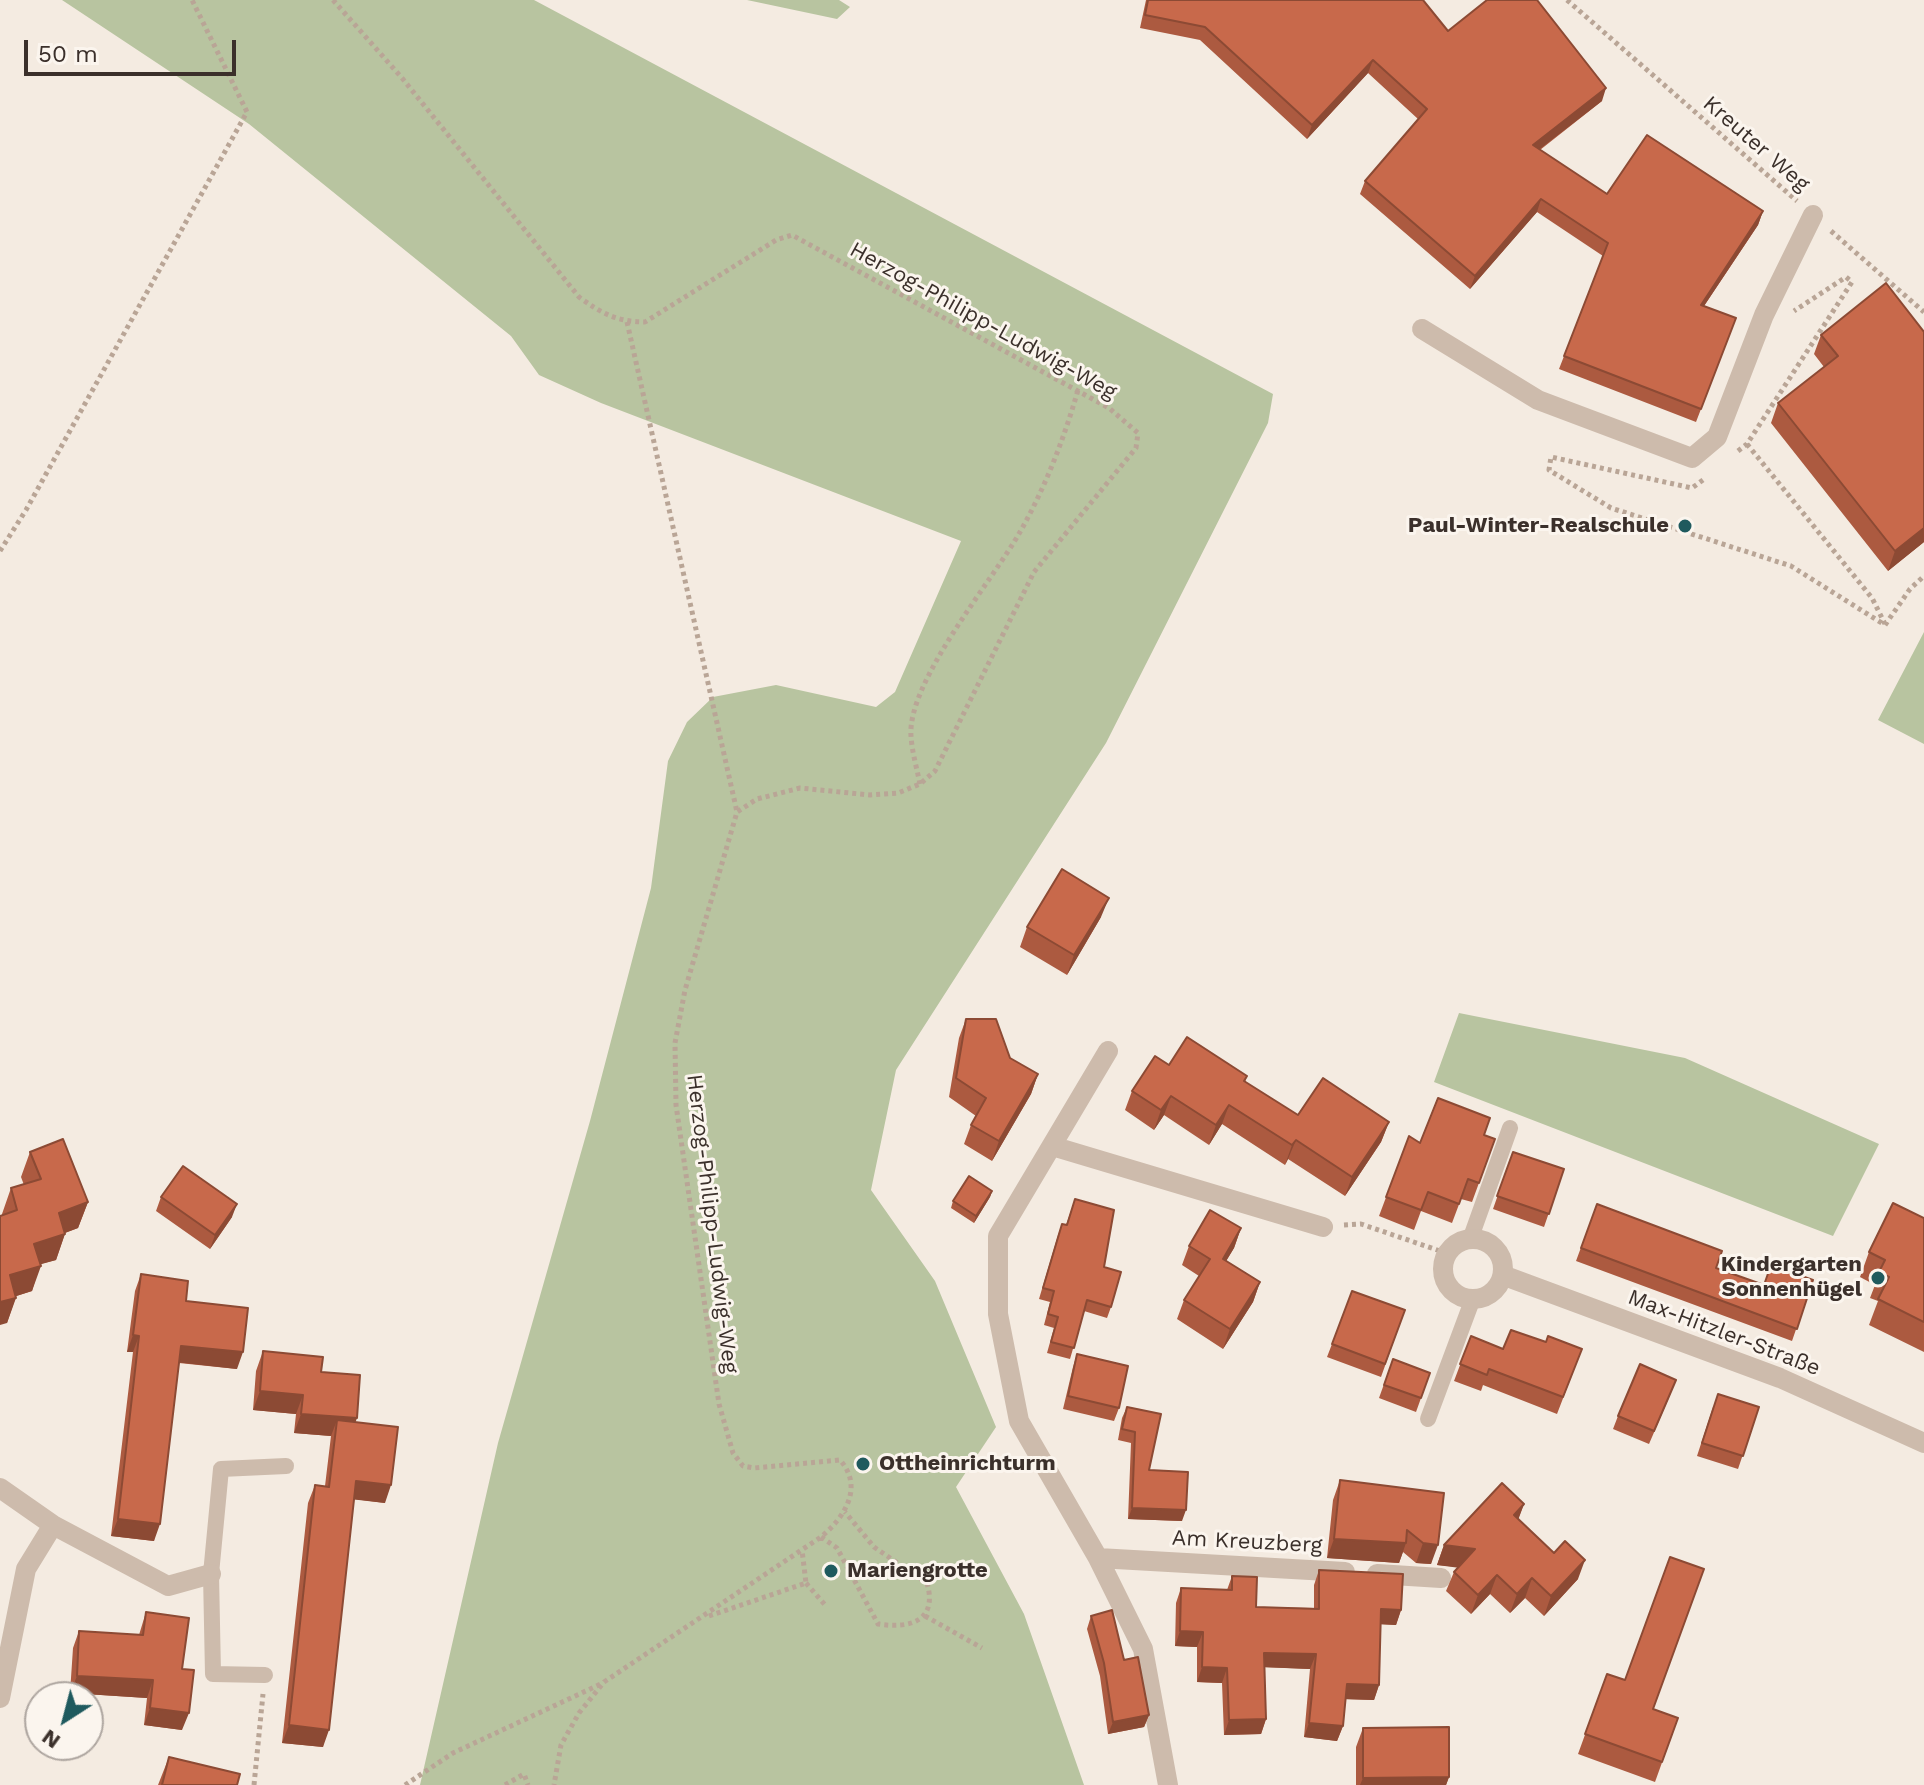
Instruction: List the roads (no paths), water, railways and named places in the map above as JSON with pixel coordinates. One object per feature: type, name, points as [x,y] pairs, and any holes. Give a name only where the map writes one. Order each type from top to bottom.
[{"type":"street","points":[[1422,329],[1538,400],[1692,458],[1717,437],[1764,315],[1813,215]]},
{"type":"street","points":[[1108,1051],[998,1236],[998,1314],[1019,1421],[1098,1558],[1143,1649],[1168,1785]]},
{"type":"street","points":[[1052,1146],[1323,1227]]},
{"type":"street","points":[[1471,1237],[1498,1248],[1505,1276],[1495,1293],[1472,1301],[1446,1286],[1441,1267],[1446,1253],[1471,1237]]},
{"type":"street","name":"Max-Hitzler-Straße","points":[[1505,1276],[1780,1378],[1924,1443]]},
{"type":"street","points":[[0,1488],[53,1525],[168,1586],[211,1574]]},
{"type":"street","points":[[0,1698],[26,1569],[53,1525]]},
{"type":"street","name":"Am Kreuzberg","points":[[1098,1558],[1441,1578]]},
{"type":"lane","points":[[1471,1237],[1510,1128]]},
{"type":"lane","points":[[1428,1419],[1472,1301]]},
{"type":"lane","points":[[265,1675],[213,1674],[211,1574],[221,1469],[286,1466]]},
{"type":"place","name":"Paul-Winter-Realschule","points":[[1685,526]]},
{"type":"place","name":"Kindergarten Sonnenhügel","points":[[1878,1278]]},
{"type":"place","name":"Ottheinrichturm","points":[[863,1464]]},
{"type":"place","name":"Mariengrotte","points":[[831,1571]]}]
